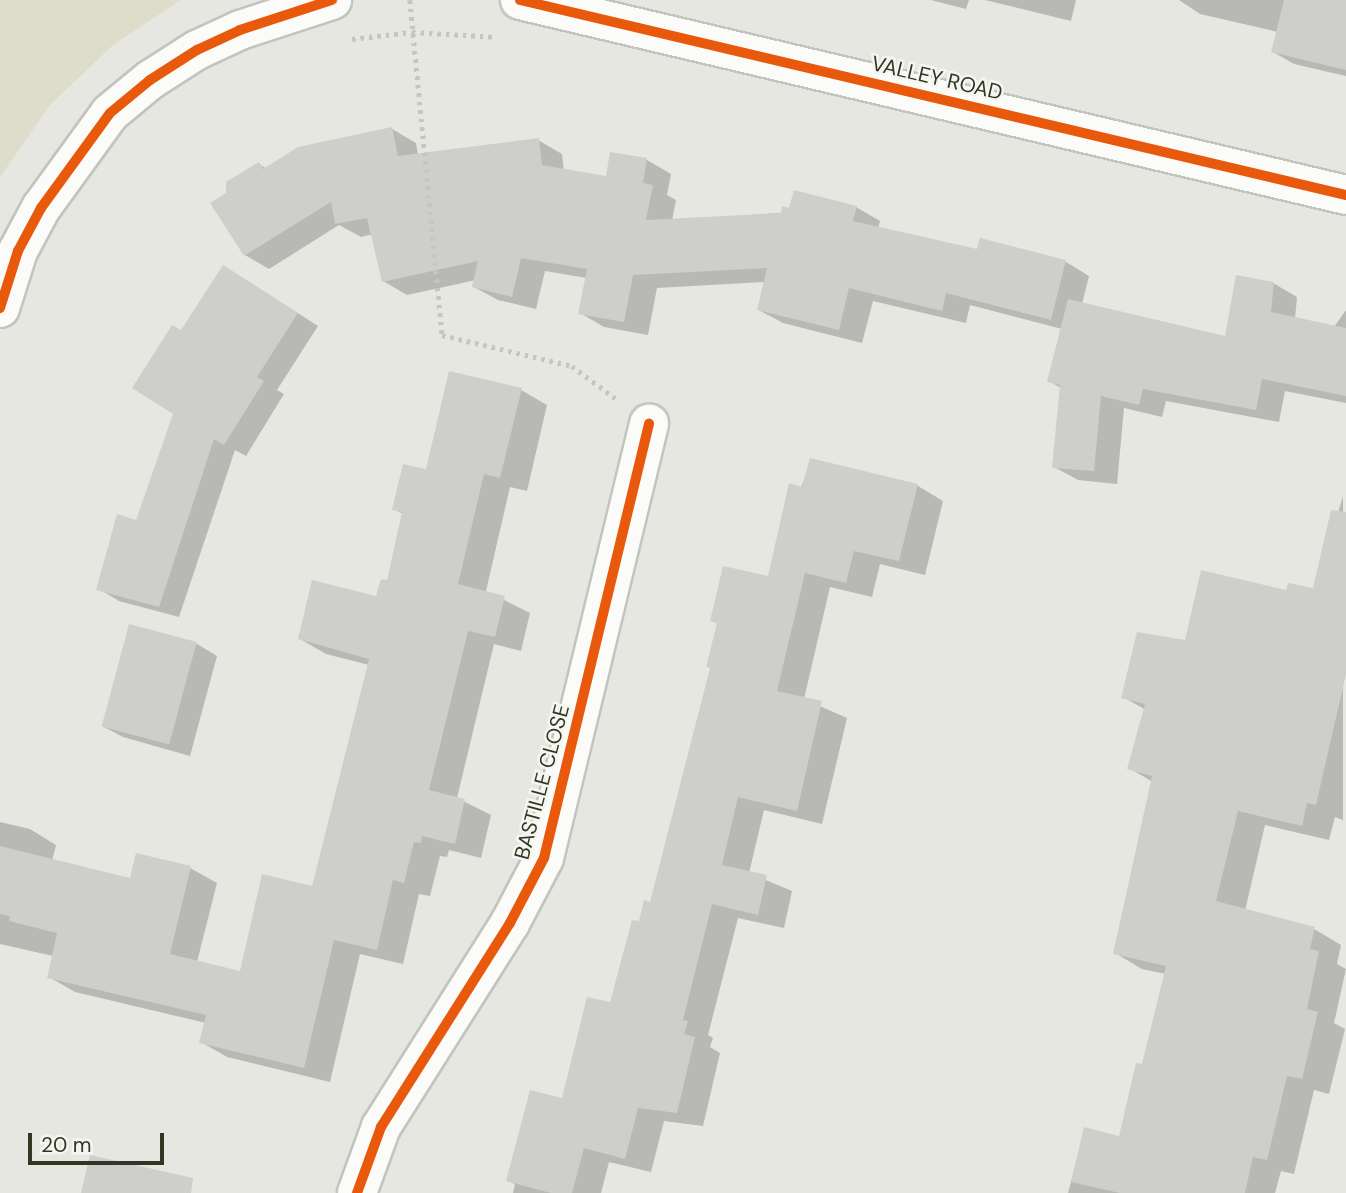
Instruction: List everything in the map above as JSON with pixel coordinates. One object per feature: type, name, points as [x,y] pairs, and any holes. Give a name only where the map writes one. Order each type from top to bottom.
[{"type":"street","points":[[0,308],[18,251],[41,208],[110,113],[150,80],[197,50],[240,30],[332,0]]},
{"type":"street","name":"VALLEY ROAD","points":[[520,0],[1346,195]]},
{"type":"street","name":"BASTILLE CLOSE","points":[[357,1193],[381,1127],[510,923],[544,858],[649,424]]},
{"type":"path","points":[[410,0],[442,335],[572,366],[649,424]]},
{"type":"path","points":[[340,43],[412,32],[507,39]]},
{"type":"green space","points":[[0,0],[181,0],[113,45],[50,105],[0,177]]},
{"type":"building","points":[[1284,0],[1346,0],[1346,70],[1271,52]]},
{"type":"building","points":[[392,127],[398,156],[539,138],[542,165],[606,176],[610,152],[647,158],[643,183],[653,185],[646,220],[781,213],[782,206],[789,208],[794,190],[857,206],[853,221],[977,249],[980,238],[1066,260],[1051,320],[946,293],[942,311],[849,288],[839,330],[757,310],[767,268],[633,275],[624,322],[578,314],[587,269],[521,258],[512,297],[472,287],[478,261],[382,282],[367,218],[335,224],[331,202],[244,256],[210,203],[226,193],[226,182],[259,162],[263,169],[298,147]]},
{"type":"building","points":[[223,265],[298,313],[257,377],[264,381],[224,445],[214,439],[159,607],[96,590],[117,514],[136,520],[173,414],[132,388],[172,325],[181,330]]},
{"type":"building","points":[[1236,275],[1274,282],[1271,312],[1346,328],[1346,396],[1262,379],[1256,410],[1143,389],[1139,405],[1101,396],[1094,471],[1052,468],[1060,385],[1047,382],[1068,299],[1225,336]]},
{"type":"building","points":[[449,371],[522,388],[500,478],[484,474],[458,584],[505,596],[495,637],[468,631],[429,790],[465,799],[455,844],[422,836],[421,843],[414,842],[404,883],[393,880],[377,950],[334,940],[304,1068],[199,1043],[206,1015],[47,978],[57,933],[9,921],[10,916],[0,914],[0,846],[130,878],[136,853],[191,866],[170,954],[240,971],[262,874],[312,886],[369,659],[298,639],[312,580],[376,596],[381,579],[387,580],[402,512],[392,510],[403,464],[426,469]]},
{"type":"building","points":[[810,458],[918,484],[899,561],[854,551],[846,583],[805,573],[777,691],[822,701],[797,811],[738,797],[722,865],[767,875],[758,915],[712,904],[683,1020],[688,1021],[684,1034],[695,1037],[677,1113],[638,1108],[625,1159],[584,1148],[572,1193],[551,1193],[506,1181],[530,1090],[562,1098],[587,997],[610,1002],[632,920],[639,921],[644,900],[650,902],[710,668],[706,667],[717,623],[710,621],[723,566],[768,576],[789,483],[802,487]]},
{"type":"building","points":[[1331,510],[1346,512],[1346,674],[1316,805],[1307,803],[1302,826],[1238,811],[1216,901],[1315,927],[1310,949],[1319,951],[1307,1009],[1318,1012],[1302,1079],[1287,1076],[1267,1160],[1253,1157],[1245,1193],[1120,1193],[1071,1182],[1084,1127],[1119,1136],[1136,1063],[1142,1064],[1166,966],[1113,954],[1152,776],[1127,769],[1145,704],[1121,698],[1137,632],[1185,640],[1201,570],[1286,590],[1288,583],[1313,588]]},
{"type":"building","points":[[129,624],[197,642],[169,745],[102,726]]},
{"type":"building","points":[[90,1155],[193,1178],[191,1193],[81,1193]]},
{"type":"cycle path","points":[[0,308],[18,251],[41,208],[110,113],[150,80],[197,50],[240,30],[332,0]]},
{"type":"cycle path","points":[[520,0],[1346,195]]},
{"type":"cycle path","points":[[357,1193],[381,1127],[510,923],[544,858],[649,424]]}]
